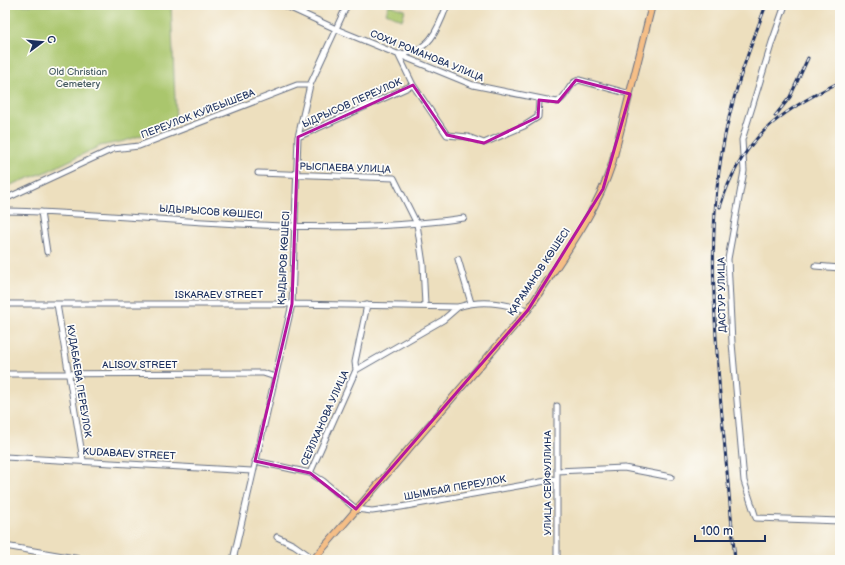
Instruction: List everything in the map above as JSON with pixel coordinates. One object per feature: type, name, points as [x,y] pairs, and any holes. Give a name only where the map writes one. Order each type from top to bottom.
[{"type":"main road","name":"ҚАРАМАНОВ КӨШЕСІ","points":[[313,560],[528,310],[589,215],[603,189],[618,144],[652,5]]},
{"type":"street","name":"СОХИ РОМАНОВА УЛИЦА","points":[[284,5],[336,29],[473,85],[539,100],[558,102],[574,82],[579,80],[630,94]]},
{"type":"street","name":"ҚЫДЫРОВ КӨШЕСІ","points":[[233,560],[252,471],[292,304],[298,137],[310,85],[347,5]]},
{"type":"street","points":[[447,5],[434,37],[407,54],[398,54],[413,85],[447,135],[468,137],[484,143],[524,126],[538,117],[539,100]]},
{"type":"street","name":"ДАСТУР УЛИЦА","points":[[785,5],[742,140],[744,171],[728,260],[732,343],[744,481],[756,518],[840,521]]},
{"type":"street","name":"ПЕРЕУЛОК КУЙБЫШЕВА","points":[[5,200],[113,149],[139,146],[297,85],[310,85]]},
{"type":"street","name":"ЫДРЫСОВ ПЕРЕУЛОК","points":[[298,137],[413,85]]},
{"type":"street","name":"РЫСПАЕВА УЛИЦА","points":[[258,174],[394,178],[417,224],[423,264],[424,305]]},
{"type":"street","name":"ЫДЫРЫСОВ КӨШЕСІ","points":[[5,211],[295,227],[386,226],[464,218]]},
{"type":"street","points":[[41,212],[47,252]]},
{"type":"street","points":[[458,259],[471,303]]},
{"type":"street","points":[[815,266],[840,268]]},
{"type":"street","name":"ISKARAEV STREET","points":[[5,304],[292,304],[424,305],[458,307],[471,303],[498,303],[528,310]]},
{"type":"street","name":"КУДАБАЕВА ПЕРЕУЛОК","points":[[57,304],[83,460]]},
{"type":"street","name":"СЕЙЛХАНОВА УЛИЦА","points":[[356,370],[354,362],[367,305]]},
{"type":"street","name":"СЕЙЛХАНОВА УЛИЦА","points":[[310,473],[356,370],[443,320],[458,307]]},
{"type":"street","name":"ALISOV STREET","points":[[5,374],[69,375],[263,373],[275,377]]},
{"type":"street","name":"УЛИЦА СЕЙФУЛЛИНА","points":[[557,406],[557,560]]},
{"type":"street","name":"KUDABAEV STREET","points":[[5,457],[83,460],[252,471]]},
{"type":"street","points":[[255,461],[310,473],[323,481],[356,509]]},
{"type":"street","points":[[557,471],[624,468],[671,477]]},
{"type":"street","name":"ШЫМБАЙ ПЕРЕУЛОК","points":[[356,509],[372,511],[402,507],[557,479]]},
{"type":"street","points":[[277,537],[294,545],[313,560]]},
{"type":"street","points":[[5,546],[86,560]]},
{"type":"highlighted area","points":[[576,80],[630,94],[603,189],[528,310],[356,509],[310,473],[255,461],[292,304],[298,137],[413,85],[447,135],[484,143],[538,117],[539,100],[558,102]]},
{"type":"green space","name":"Old Christian Cemetery","points":[[5,5],[171,5],[176,123],[125,141],[100,146],[48,171],[5,187]]},
{"type":"green space","points":[[389,5],[405,10],[402,20],[386,13]]},
{"type":"railway","points":[[735,560],[715,327],[713,260],[714,226],[716,193],[727,126],[739,80],[766,5]]},
{"type":"railway","points":[[775,116],[790,97],[808,58]]},
{"type":"railway","points":[[720,207],[729,183],[739,163],[751,145],[765,130],[780,117],[798,105],[840,82]]}]
